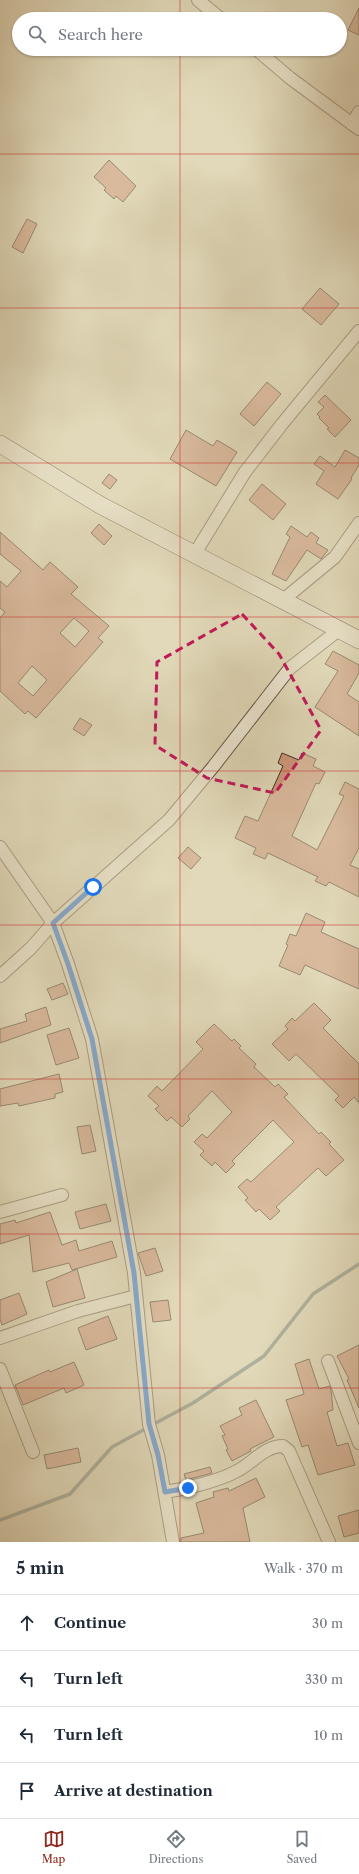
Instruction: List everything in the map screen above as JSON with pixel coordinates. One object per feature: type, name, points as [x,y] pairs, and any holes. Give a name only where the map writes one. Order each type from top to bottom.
[{"type":"main road","points":[[0,444],[100,505],[359,640]]},
{"type":"street","points":[[198,0],[213,12]]},
{"type":"street","points":[[264,56],[290,78],[355,126],[359,112]]},
{"type":"street","points":[[194,555],[245,472],[282,424],[359,331]]},
{"type":"street","points":[[283,600],[335,557],[359,523]]},
{"type":"street","points":[[1,973],[31,948],[53,923],[169,820],[213,767],[290,668],[340,630]]},
{"type":"street","points":[[0,847],[53,923],[80,997],[92,1039],[134,1273],[150,1430],[158,1455],[174,1542]]},
{"type":"street","points":[[0,1212],[62,1195]]},
{"type":"street","points":[[0,1338],[78,1311],[136,1296]]},
{"type":"street","points":[[328,1361],[359,1443]]},
{"type":"street","points":[[0,1368],[33,1452]]},
{"type":"street","points":[[165,1492],[188,1488],[237,1472],[270,1448],[283,1446],[289,1451],[329,1542]]},
{"type":"highlighted area","points":[[242,614],[279,654],[321,730],[275,793],[207,778],[155,745],[157,662]]},
{"type":"building","points":[[359,8],[359,35],[348,30]]},
{"type":"building","points":[[109,160],[136,186],[123,202],[116,196],[114,199],[104,190],[106,188],[94,177]]},
{"type":"building","points":[[27,219],[37,224],[23,253],[12,247]]},
{"type":"building","points":[[320,288],[339,304],[321,325],[302,309]]},
{"type":"building","points":[[267,382],[281,394],[254,426],[240,414]]},
{"type":"building","points":[[325,395],[351,420],[335,437],[327,429],[329,428],[317,414],[324,407],[318,402]]},
{"type":"building","points":[[186,430],[213,446],[217,440],[237,452],[216,486],[170,459]]},
{"type":"building","points":[[345,450],[359,458],[359,465],[351,478],[352,479],[338,499],[316,484],[324,471],[314,464],[320,456],[335,467]]},
{"type":"building","points":[[109,474],[117,480],[110,489],[102,483]]},
{"type":"building","points":[[262,484],[286,504],[273,520],[249,500]]},
{"type":"building","points":[[99,524],[112,536],[104,545],[91,533]]},
{"type":"building","points":[[291,526],[307,537],[311,532],[319,538],[316,543],[328,550],[321,559],[307,550],[286,581],[272,574],[290,537],[286,534]]},
{"type":"building","points":[[0,532],[43,570],[50,562],[78,587],[71,594],[109,626],[98,638],[103,642],[36,718],[28,711],[25,714],[0,691],[0,618],[5,612],[0,608],[0,581],[7,587],[21,571],[0,554]],"holes":[[[74,618],[89,631],[75,647],[60,633]],[[32,666],[47,680],[33,696],[18,683]]]},
{"type":"building","points":[[333,651],[359,665],[359,673],[347,694],[359,702],[359,736],[315,707],[338,671],[325,664]]},
{"type":"building","points":[[80,718],[92,725],[84,736],[73,729]]},
{"type":"building","points":[[282,753],[299,760],[302,753],[316,759],[313,766],[325,772],[319,784],[316,783],[292,836],[317,850],[344,796],[339,794],[345,782],[359,789],[359,848],[350,865],[359,869],[359,897],[329,882],[326,886],[315,881],[318,877],[268,853],[265,859],[253,854],[256,848],[235,838],[245,816],[258,821],[283,766],[278,763]]},
{"type":"building","points":[[188,847],[201,858],[191,869],[178,858]]},
{"type":"building","points":[[306,913],[325,922],[321,932],[359,949],[359,989],[305,965],[300,975],[279,966],[288,945],[286,944],[290,934],[296,936]]},
{"type":"building","points":[[63,983],[68,994],[52,1000],[47,989]]},
{"type":"building","points":[[314,1003],[331,1020],[323,1028],[359,1064],[359,1103],[354,1097],[343,1108],[335,1100],[339,1096],[296,1054],[289,1061],[272,1044],[288,1029],[285,1026],[292,1018],[295,1021]]},
{"type":"building","points":[[46,1007],[51,1025],[0,1043],[0,1029],[27,1021],[25,1014]]},
{"type":"building","points":[[214,1024],[232,1041],[234,1039],[241,1046],[239,1048],[256,1064],[254,1067],[275,1087],[278,1084],[288,1094],[284,1097],[319,1134],[321,1132],[331,1142],[329,1144],[344,1160],[326,1176],[318,1168],[276,1207],[280,1211],[270,1220],[259,1209],[256,1212],[245,1200],[248,1198],[238,1187],[247,1179],[251,1182],[294,1142],[273,1120],[232,1161],[235,1164],[226,1173],[215,1162],[212,1166],[200,1155],[204,1151],[194,1142],[202,1134],[207,1138],[232,1112],[212,1091],[188,1116],[190,1119],[182,1127],[171,1117],[167,1121],[155,1109],[159,1106],[148,1096],[157,1086],[162,1091],[203,1049],[196,1042]]},
{"type":"building","points":[[69,1028],[79,1058],[56,1065],[47,1035]]},
{"type":"building","points":[[59,1074],[63,1092],[55,1094],[55,1098],[19,1106],[18,1103],[0,1106],[0,1089]]},
{"type":"building","points":[[90,1125],[96,1151],[82,1154],[77,1127]]},
{"type":"building","points":[[106,1204],[111,1221],[80,1229],[75,1212]]},
{"type":"building","points":[[50,1212],[62,1245],[76,1240],[79,1251],[112,1241],[117,1257],[72,1270],[69,1263],[33,1272],[29,1235],[0,1244],[0,1224],[15,1220],[16,1223]]},
{"type":"building","points":[[155,1248],[163,1271],[146,1276],[138,1253]]},
{"type":"building","points":[[77,1269],[85,1298],[53,1307],[46,1282]]},
{"type":"building","points":[[19,1293],[27,1314],[2,1325],[0,1319],[0,1300]]},
{"type":"building","points":[[168,1300],[171,1320],[153,1322],[150,1302]]},
{"type":"building","points":[[108,1316],[117,1339],[86,1350],[78,1328]]},
{"type":"building","points":[[359,1345],[359,1408],[347,1380],[349,1379],[337,1356]]},
{"type":"building","points":[[309,1359],[319,1389],[330,1386],[333,1410],[327,1412],[337,1446],[348,1443],[355,1465],[318,1475],[308,1445],[302,1447],[286,1400],[304,1394],[295,1364]]},
{"type":"building","points":[[74,1362],[84,1385],[66,1393],[64,1388],[23,1405],[15,1385],[49,1370],[50,1372]]},
{"type":"building","points":[[256,1400],[274,1437],[250,1449],[251,1451],[232,1461],[226,1450],[228,1449],[222,1436],[225,1435],[220,1426],[242,1415],[239,1408]]},
{"type":"building","points":[[78,1448],[81,1462],[47,1469],[44,1455]]},
{"type":"building","points":[[210,1467],[212,1473],[186,1480],[184,1474]]},
{"type":"building","points":[[256,1478],[265,1497],[243,1508],[250,1542],[181,1542],[181,1538],[204,1533],[196,1503],[214,1497],[213,1492],[228,1488],[229,1491]]},
{"type":"building","points":[[359,1510],[359,1533],[344,1537],[338,1516]]},
{"type":"waterway","points":[[152,1425],[193,1403],[264,1356],[313,1294],[359,1264]]},
{"type":"waterway","points":[[0,1520],[70,1494],[112,1447],[147,1428]]},
{"type":"route","points":[[93,887],[53,923],[84,1011],[92,1039],[134,1273],[145,1394],[150,1430],[158,1455],[165,1492],[188,1488]]}]
